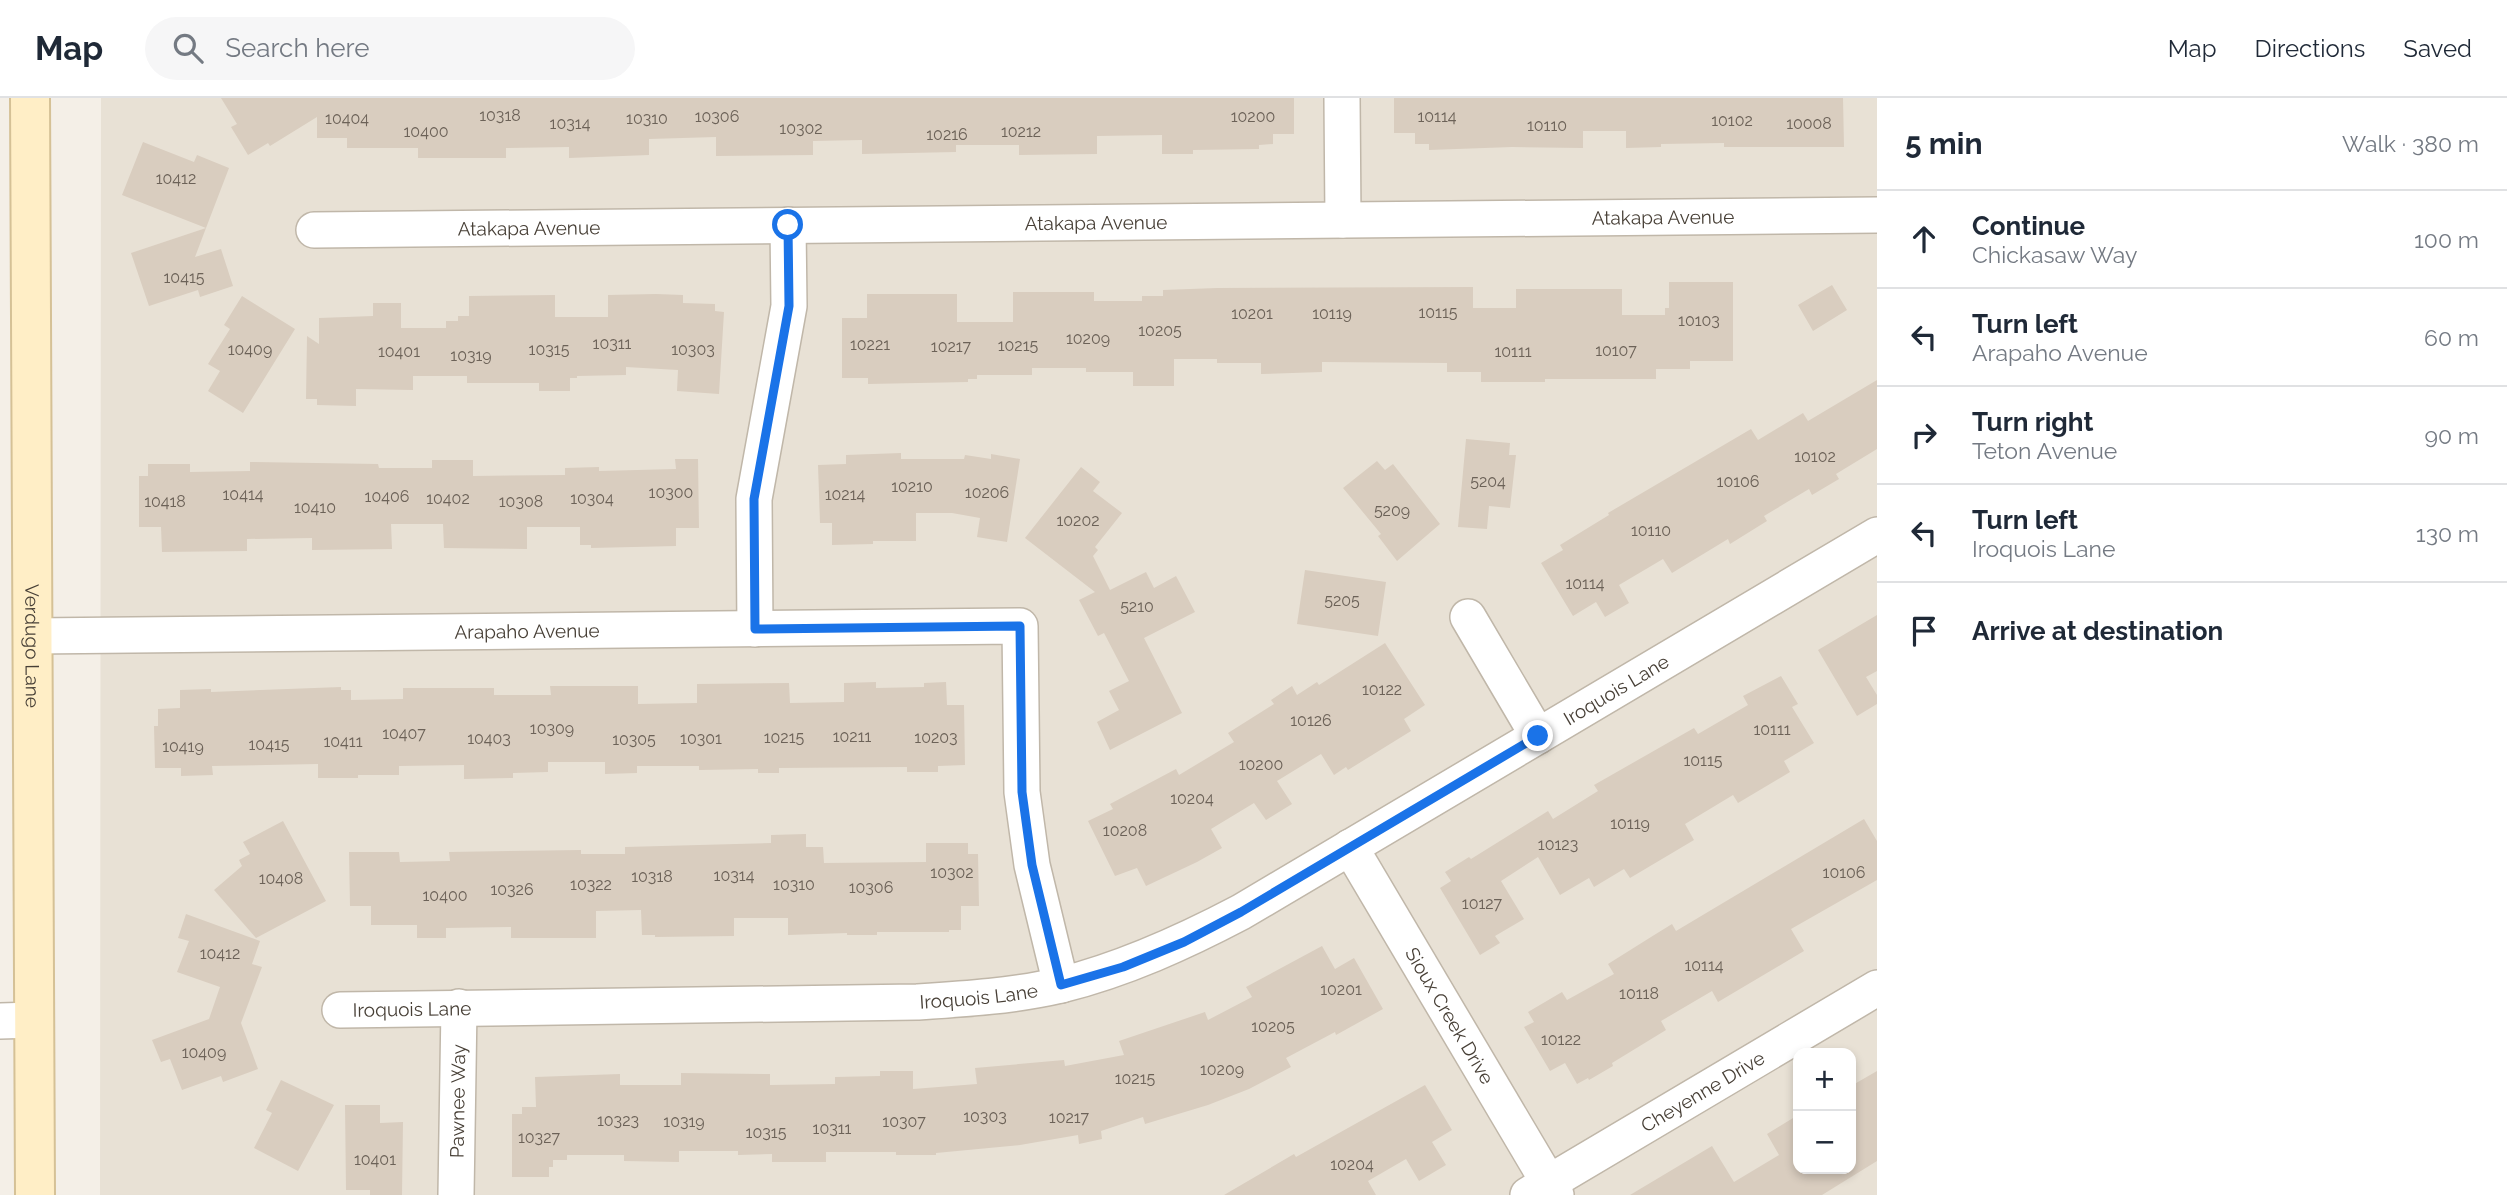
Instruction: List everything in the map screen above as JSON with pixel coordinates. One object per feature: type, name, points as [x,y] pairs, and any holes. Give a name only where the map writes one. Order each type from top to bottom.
[{"type":"street","name":"Verdugo Lane","points":[[30,98],[33,636],[17,1021],[35,1195]]},
{"type":"street","points":[[1342,98],[1343,220]]},
{"type":"street","name":"Atakapa Avenue","points":[[314,230],[1877,215]]},
{"type":"street","points":[[755,629],[754,499],[789,306],[788,225]]},
{"type":"street","name":"Iroquois Lane","points":[[340,1010],[917,1002],[989,998],[1061,985],[1123,967],[1184,942],[1241,912],[1877,535]]},
{"type":"street","points":[[1468,617],[1538,736]]},
{"type":"street","name":"Arapaho Avenue","points":[[33,636],[1020,626],[1022,792],[1032,865],[1061,985]]},
{"type":"street","name":"Sioux Creek Drive","points":[[1350,847],[1544,1191]]},
{"type":"street","name":"Cheyenne Drive","points":[[1544,1191],[1877,988]]},
{"type":"street","name":"Pawnee Way","points":[[456,1195],[459,1007]]},
{"type":"shaded area","points":[[101,98],[1877,98],[1877,1195],[100,1195]]},
{"type":"building","points":[[221,98],[1294,98],[1294,134],[1273,134],[1273,144],[1259,145],[1259,149],[1193,150],[1193,154],[1162,154],[1162,135],[1097,136],[1097,154],[1019,155],[1019,145],[956,145],[956,152],[862,154],[862,140],[813,141],[813,155],[716,156],[716,137],[649,139],[649,155],[569,158],[569,147],[506,148],[506,158],[418,158],[418,148],[347,148],[347,138],[317,138],[317,117],[270,146],[268,143],[248,155],[231,127],[237,124]]},
{"type":"building","points":[[1394,98],[1843,98],[1844,147],[1724,147],[1724,143],[1661,144],[1661,147],[1626,148],[1626,131],[1583,131],[1583,148],[1429,150],[1429,144],[1415,144],[1415,133],[1394,133]]},
{"type":"building","points":[[143,142],[194,162],[197,155],[229,168],[206,228],[122,195]]},
{"type":"building","points":[[206,228],[195,257],[221,249],[233,286],[200,297],[198,290],[149,306],[131,253]]},
{"type":"building","points":[[1669,282],[1733,282],[1733,361],[1690,361],[1690,369],[1656,369],[1656,379],[1545,379],[1545,382],[1481,382],[1481,372],[1447,372],[1447,363],[1322,362],[1322,372],[1261,374],[1261,363],[1217,363],[1217,359],[1174,359],[1174,386],[1133,386],[1133,372],[1086,372],[1086,368],[1032,368],[1032,375],[977,375],[977,379],[968,379],[968,382],[868,384],[868,378],[842,378],[842,318],[867,318],[867,294],[957,294],[957,322],[1013,322],[1013,292],[1094,292],[1094,301],[1142,301],[1142,296],[1163,296],[1163,290],[1217,288],[1473,287],[1473,308],[1516,308],[1516,289],[1622,289],[1622,315],[1665,315],[1665,308],[1669,308]]},
{"type":"building","points":[[1832,285],[1847,310],[1813,331],[1798,305]]},
{"type":"building","points":[[555,295],[555,317],[608,317],[608,295],[683,295],[683,303],[715,304],[715,311],[724,312],[719,394],[677,391],[678,370],[626,367],[626,375],[570,378],[570,391],[539,391],[539,383],[467,383],[467,376],[413,376],[413,390],[356,389],[356,406],[317,405],[317,399],[306,399],[307,336],[319,344],[319,318],[373,316],[373,303],[401,303],[401,328],[446,328],[446,321],[458,321],[458,316],[469,316],[469,296]]},
{"type":"building","points":[[242,296],[295,329],[243,413],[208,391],[220,371],[208,364],[230,329],[224,325]]},
{"type":"building","points":[[1877,380],[1877,449],[1836,474],[1839,479],[1812,495],[1809,489],[1764,516],[1767,521],[1730,544],[1728,539],[1672,573],[1663,559],[1619,585],[1629,603],[1605,617],[1596,602],[1573,616],[1541,563],[1563,550],[1560,545],[1609,515],[1608,513],[1751,429],[1758,440],[1803,413],[1808,421]]},
{"type":"building","points":[[1466,439],[1510,443],[1509,455],[1516,455],[1510,508],[1489,506],[1487,529],[1458,527]]},
{"type":"building","points":[[901,453],[901,459],[964,459],[965,455],[991,459],[991,454],[1020,459],[1007,542],[977,537],[980,518],[952,513],[916,513],[916,541],[832,545],[832,523],[820,523],[818,465],[846,464],[846,455]]},
{"type":"building","points":[[675,459],[698,459],[699,528],[676,528],[676,546],[591,548],[591,545],[580,545],[580,527],[527,527],[527,549],[444,548],[443,524],[391,524],[392,549],[312,550],[312,538],[247,539],[247,551],[162,552],[161,527],[139,527],[139,476],[148,476],[148,464],[190,464],[190,472],[250,471],[250,462],[378,464],[379,468],[432,468],[432,460],[473,460],[473,476],[565,475],[565,468],[599,467],[599,471],[676,469]]},
{"type":"building","points":[[1377,461],[1385,470],[1393,464],[1440,524],[1397,561],[1378,536],[1381,534],[1343,488]]},
{"type":"building","points":[[1081,467],[1100,482],[1093,491],[1122,513],[1095,547],[1098,550],[1093,556],[1110,590],[1146,572],[1154,588],[1176,576],[1195,612],[1144,638],[1182,713],[1110,750],[1097,722],[1119,710],[1109,691],[1129,681],[1104,633],[1098,636],[1079,600],[1095,592],[1025,538]]},
{"type":"building","points":[[1305,570],[1386,582],[1378,636],[1297,624]]},
{"type":"building","points":[[1877,615],[1877,671],[1866,677],[1877,695],[1877,704],[1857,716],[1818,650]]},
{"type":"building","points":[[1385,643],[1425,705],[1404,719],[1411,731],[1348,770],[1346,767],[1334,775],[1321,754],[1277,781],[1292,804],[1266,820],[1254,803],[1211,829],[1222,848],[1197,862],[1146,886],[1137,868],[1115,876],[1088,821],[1113,809],[1110,804],[1176,769],[1179,775],[1234,742],[1228,733],[1274,704],[1271,700],[1292,686],[1297,695],[1317,682],[1319,685]]},
{"type":"building","points":[[1781,676],[1798,704],[1792,707],[1814,743],[1784,761],[1790,772],[1738,803],[1733,795],[1685,824],[1694,840],[1630,878],[1624,869],[1594,887],[1589,878],[1560,895],[1538,857],[1501,881],[1524,919],[1495,936],[1500,943],[1480,955],[1440,888],[1451,881],[1445,872],[1548,811],[1553,819],[1598,791],[1594,785],[1694,728],[1698,734],[1748,705],[1743,696]]},
{"type":"building","points":[[876,682],[876,688],[924,687],[924,683],[946,682],[947,705],[964,705],[965,765],[938,766],[938,772],[907,772],[907,767],[779,768],[779,773],[758,773],[758,769],[699,770],[699,766],[637,766],[637,773],[605,774],[605,762],[548,762],[548,772],[513,773],[513,778],[464,779],[464,765],[399,766],[399,775],[358,775],[358,778],[318,778],[318,764],[212,766],[213,775],[181,776],[181,768],[155,768],[154,726],[158,726],[158,709],[180,708],[180,690],[211,689],[211,692],[341,687],[341,690],[351,690],[351,700],[403,699],[403,688],[494,688],[494,695],[551,695],[550,686],[638,686],[638,704],[697,703],[697,684],[789,683],[790,703],[844,702],[844,683]]},
{"type":"building","points":[[1864,819],[1877,841],[1877,880],[1791,929],[1804,951],[1718,1002],[1712,991],[1661,1021],[1666,1030],[1589,1080],[1588,1078],[1577,1084],[1565,1063],[1550,1071],[1524,1027],[1534,1022],[1528,1012],[1562,992],[1567,1000],[1614,974],[1608,964],[1651,937],[1672,924],[1676,931]]},
{"type":"building","points":[[283,821],[326,901],[256,938],[214,890],[242,866],[239,860],[250,854],[243,842]]},
{"type":"building","points":[[806,834],[806,847],[823,847],[824,863],[926,862],[926,843],[968,843],[968,854],[978,854],[979,906],[961,906],[961,930],[949,932],[788,935],[788,918],[734,918],[734,936],[655,937],[642,935],[641,910],[596,911],[596,938],[511,938],[511,927],[446,928],[446,938],[417,938],[417,925],[371,925],[371,906],[350,906],[349,852],[399,852],[400,862],[450,861],[449,852],[581,850],[581,854],[625,854],[625,847],[771,843],[771,835]]},
{"type":"building","points":[[186,914],[260,941],[252,964],[262,967],[241,1023],[258,1069],[223,1082],[221,1076],[182,1090],[170,1059],[161,1062],[152,1040],[209,1019],[220,987],[177,972],[189,941],[178,938]]},
{"type":"building","points":[[1322,946],[1335,969],[1354,958],[1383,1009],[1286,1058],[1291,1067],[1249,1089],[1145,1124],[1143,1117],[1101,1131],[1102,1139],[1079,1144],[1078,1135],[936,1155],[826,1152],[826,1162],[772,1162],[772,1154],[738,1155],[738,1151],[679,1151],[679,1162],[624,1161],[624,1155],[567,1155],[567,1160],[553,1160],[553,1167],[549,1167],[549,1177],[512,1177],[512,1114],[522,1114],[522,1107],[536,1107],[535,1077],[620,1074],[620,1085],[681,1085],[681,1073],[770,1074],[770,1085],[835,1084],[835,1077],[880,1076],[880,1071],[913,1071],[913,1089],[977,1084],[975,1068],[1064,1060],[1065,1066],[1124,1055],[1119,1041],[1205,1012],[1208,1020],[1252,997],[1246,987]]},
{"type":"building","points":[[1877,1071],[1877,1161],[1856,1174],[1856,1111],[1856,1083]]},
{"type":"building","points":[[281,1080],[334,1105],[298,1171],[254,1148],[272,1113],[266,1110]]},
{"type":"building","points":[[1425,1085],[1452,1130],[1432,1142],[1446,1165],[1419,1181],[1406,1159],[1368,1181],[1376,1195],[1224,1195],[1294,1154],[1296,1157]]},
{"type":"building","points":[[345,1105],[380,1105],[380,1123],[403,1122],[402,1195],[370,1195],[370,1190],[346,1190]]},
{"type":"building","points":[[1793,1118],[1793,1174],[1856,1174],[1822,1195],[1630,1195],[1712,1146],[1734,1182],[1779,1155],[1767,1134]]},
{"type":"route","points":[[788,225],[789,306],[754,499],[755,629],[1020,626],[1022,792],[1032,865],[1061,985],[1123,967],[1184,942],[1241,912],[1538,736]]}]
